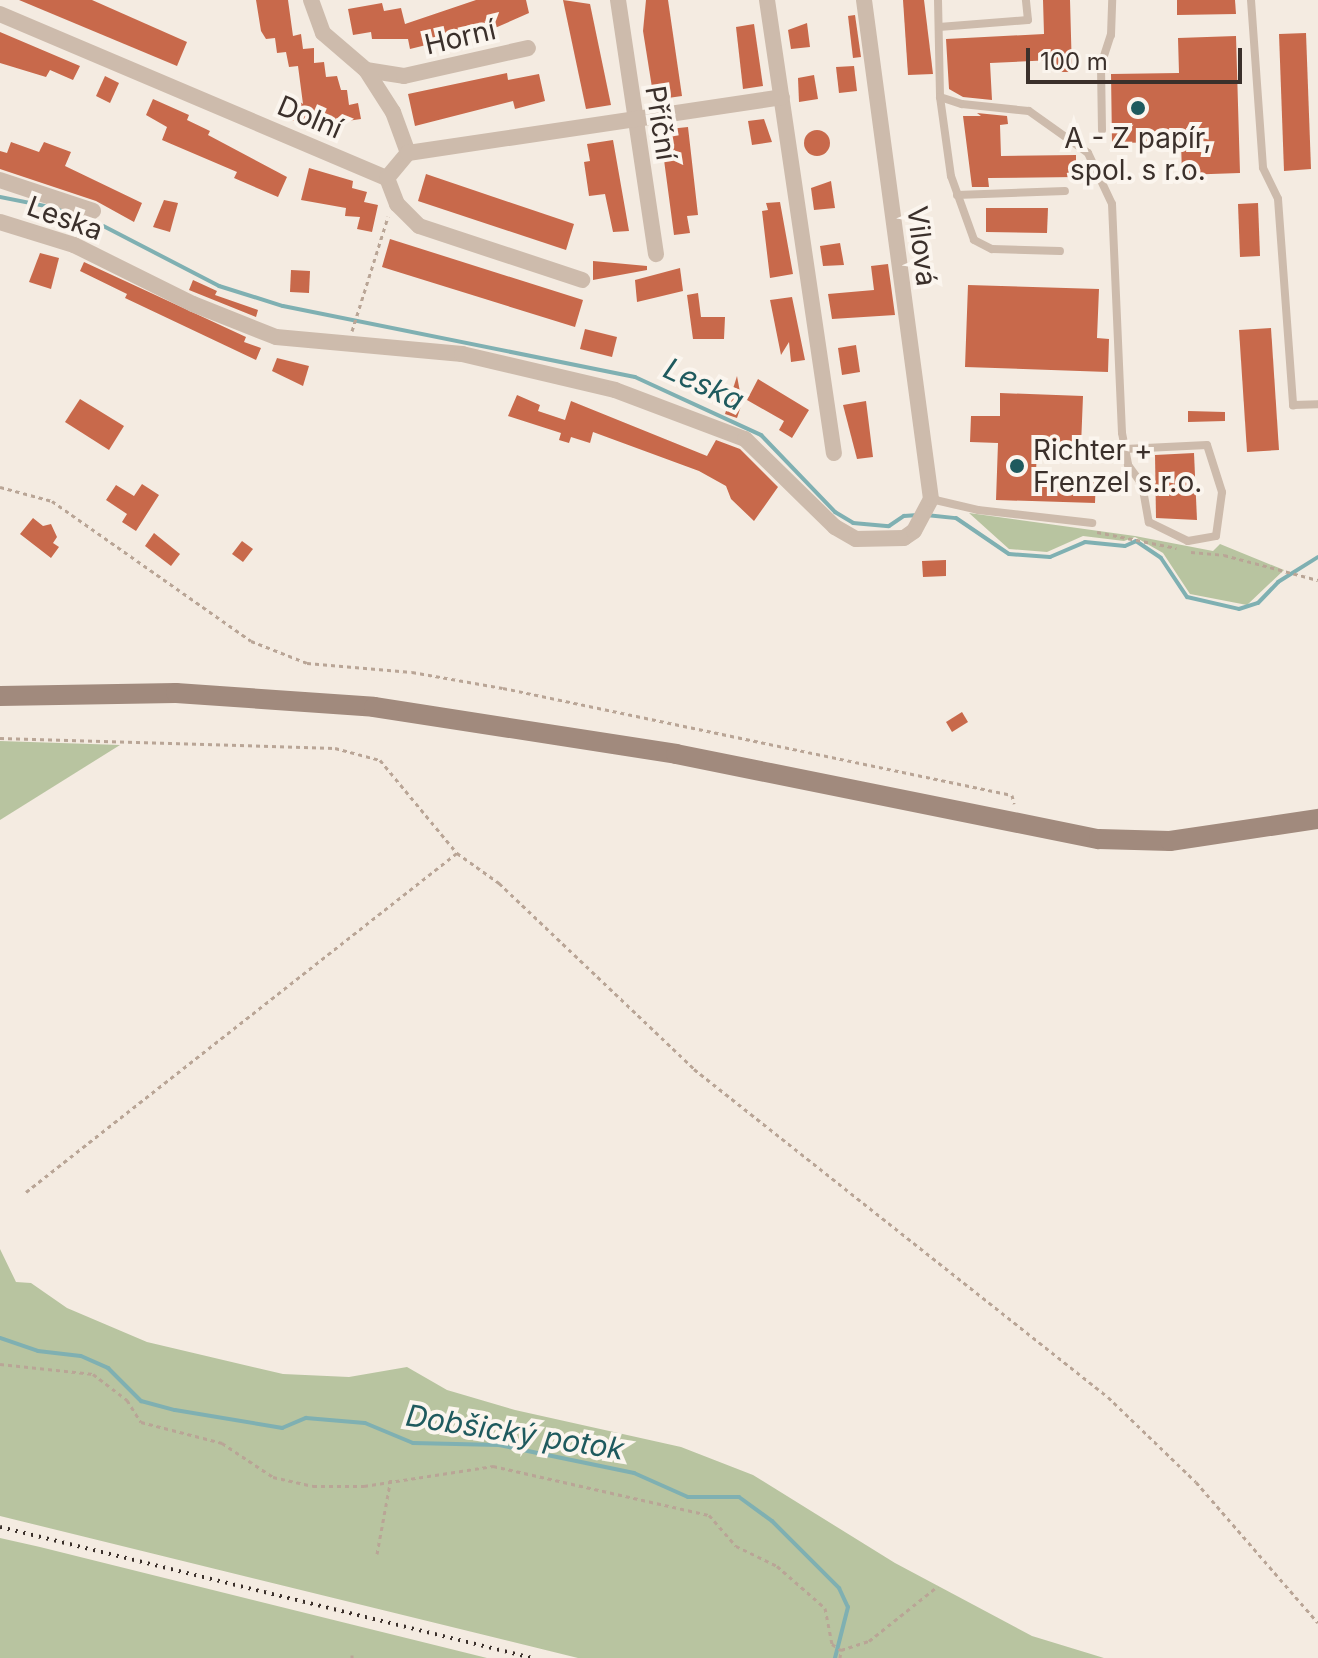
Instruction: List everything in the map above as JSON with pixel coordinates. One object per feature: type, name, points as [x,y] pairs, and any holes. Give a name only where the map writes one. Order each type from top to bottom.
[{"type":"main road","points":[[0,696],[176,693],[374,707],[676,754],[1010,823],[1134,841],[1208,837],[1318,819]]},
{"type":"street","points":[[311,0],[323,33],[366,70],[386,102],[408,153]]},
{"type":"street","name":"Příční","points":[[618,0],[656,254]]},
{"type":"street","points":[[767,0],[834,453]]},
{"type":"street","name":"Vilová","points":[[864,0],[929,502]]},
{"type":"street","name":"Dolní","points":[[0,14],[387,178]]},
{"type":"street","name":"Horní","points":[[366,70],[404,76],[528,48]]},
{"type":"street","name":"Horní","points":[[386,102],[404,76]]},
{"type":"street","points":[[582,280],[419,226],[397,204],[387,178],[408,153],[782,97]]},
{"type":"street","points":[[0,180],[93,211]]},
{"type":"street","name":"Leska","points":[[0,222],[74,245],[193,304],[276,337],[462,354],[615,390],[745,439],[835,527],[856,539],[879,542],[914,531],[929,502]]},
{"type":"lane","points":[[938,0],[940,97],[957,195],[981,248],[1060,251]]},
{"type":"lane","points":[[939,27],[1028,20],[1026,0]]},
{"type":"lane","points":[[1102,130],[1101,65],[1111,35],[1112,0]]},
{"type":"lane","points":[[1251,0],[1263,168],[1278,199],[1293,405],[1318,404]]},
{"type":"lane","points":[[940,97],[962,104],[1029,111],[1074,140],[1102,177],[1113,220],[1125,449],[1128,465],[1142,484],[1149,522],[1188,541],[1216,536],[1222,492],[1207,445],[1125,449]]},
{"type":"lane","points":[[957,195],[1065,191]]},
{"type":"lane","points":[[929,502],[1092,523]]},
{"type":"path","points":[[352,331],[397,204]]},
{"type":"path","points":[[0,487],[52,501],[251,641],[307,663],[412,672],[503,688],[1012,795],[1016,809],[1010,823]]},
{"type":"path","points":[[1092,523],[1096,532],[1210,557],[1224,555],[1318,580]]},
{"type":"path","points":[[0,738],[368,753],[397,776],[457,853],[499,883],[694,1069],[819,1171],[946,1264],[1108,1397],[1196,1482],[1318,1623]]},
{"type":"path","points":[[26,1192],[457,853]]},
{"type":"path","points":[[0,1364],[93,1374],[127,1400],[141,1422],[231,1447],[273,1477],[334,1487],[493,1466],[709,1515],[736,1546],[777,1566],[825,1608],[832,1644],[841,1650]]},
{"type":"path","points":[[377,1554],[391,1478]]},
{"type":"path","points":[[841,1650],[869,1641],[938,1586]]},
{"type":"path","points":[[840,1658],[841,1650]]},
{"type":"green space","points":[[969,513],[1135,536],[1213,551],[1220,544],[1284,570],[1247,605],[1190,594],[1163,553],[1135,537],[1124,541],[1083,536],[1047,552],[1009,549]]},
{"type":"green space","points":[[0,741],[120,745],[0,820]]},
{"type":"green space","points":[[0,1249],[16,1282],[31,1283],[67,1308],[147,1342],[283,1374],[349,1377],[407,1367],[447,1390],[515,1410],[681,1447],[753,1475],[895,1563],[1032,1636],[1104,1658],[578,1658],[0,1516]]},
{"type":"green space","points":[[0,1538],[40,1547],[487,1658],[0,1658]]},
{"type":"building","points":[[19,0],[92,0],[187,42],[177,66]]},
{"type":"building","points":[[256,0],[288,0],[293,36],[301,34],[303,49],[314,48],[314,63],[324,62],[326,77],[337,76],[341,90],[347,90],[349,105],[358,103],[361,119],[319,125],[312,119],[308,129],[287,117],[297,100],[303,104],[298,66],[289,67],[286,52],[277,53],[275,38],[266,39],[261,31]]},
{"type":"building","points":[[476,0],[526,0],[529,13],[495,28],[410,49],[408,39],[372,39],[371,32],[353,35],[348,9],[382,3],[384,11],[401,8],[405,24]]},
{"type":"building","points":[[563,0],[590,4],[611,105],[586,109]]},
{"type":"building","points":[[646,0],[668,0],[682,96],[654,100],[643,31]]},
{"type":"building","points":[[903,0],[924,0],[933,74],[908,75]]},
{"type":"building","points":[[1043,0],[1070,0],[1072,72],[1053,72],[1053,60],[990,63],[992,100],[963,97],[949,89],[946,39],[1044,34]]},
{"type":"building","points":[[1177,0],[1235,0],[1236,14],[1177,15]]},
{"type":"building","points":[[855,15],[861,57],[853,58],[848,16]]},
{"type":"building","points":[[807,23],[810,47],[791,49],[788,30]]},
{"type":"building","points":[[754,24],[763,86],[743,89],[736,27]]},
{"type":"building","points":[[0,32],[80,66],[73,80],[50,70],[46,77],[0,63]]},
{"type":"building","points":[[1306,33],[1311,169],[1284,171],[1279,34]]},
{"type":"building","points":[[1236,36],[1240,173],[1182,175],[1181,142],[1112,143],[1111,74],[1179,73],[1178,38]]},
{"type":"building","points":[[854,66],[857,91],[839,93],[836,67]]},
{"type":"building","points":[[507,73],[508,80],[539,74],[545,101],[515,109],[513,101],[415,126],[408,94]]},
{"type":"building","points":[[814,75],[818,99],[799,102],[798,78]]},
{"type":"building","points":[[105,76],[119,83],[110,103],[96,96]]},
{"type":"building","points":[[153,99],[189,115],[187,120],[210,131],[208,135],[287,177],[278,197],[234,178],[237,172],[162,140],[167,127],[146,115]]},
{"type":"building","points":[[977,113],[1007,116],[1008,124],[1000,125],[1001,156],[1076,155],[1076,177],[988,178],[989,187],[972,187],[963,116],[981,116]]},
{"type":"building","points":[[764,119],[772,142],[752,145],[748,121]]},
{"type":"building","points":[[688,127],[698,215],[687,216],[690,233],[674,235],[660,130]]},
{"type":"building","points":[[817,130],[826,134],[830,143],[826,152],[817,156],[808,152],[804,143],[808,134]]},
{"type":"building","points":[[613,140],[629,231],[613,232],[605,194],[589,196],[584,162],[590,161],[587,144]]},
{"type":"building","points":[[11,142],[39,152],[44,142],[71,152],[65,166],[142,203],[134,222],[96,201],[0,169],[0,151],[7,153]]},
{"type":"building","points":[[309,168],[353,181],[352,188],[367,192],[364,202],[378,205],[372,232],[357,229],[360,217],[345,216],[346,208],[301,200]]},
{"type":"building","points":[[426,174],[574,224],[566,250],[418,201]]},
{"type":"building","points":[[831,181],[835,208],[814,210],[811,188]]},
{"type":"building","points":[[164,200],[178,203],[170,232],[153,227]]},
{"type":"building","points":[[780,202],[793,274],[770,278],[762,211],[768,210],[766,203]]},
{"type":"building","points":[[1258,203],[1260,256],[1240,257],[1238,204]]},
{"type":"building","points":[[986,208],[1048,208],[1047,233],[986,232]]},
{"type":"building","points":[[390,239],[583,300],[575,327],[382,267]]},
{"type":"building","points":[[840,243],[844,265],[823,266],[820,246]]},
{"type":"building","points":[[40,253],[59,258],[51,289],[29,282]]},
{"type":"building","points":[[593,261],[647,266],[647,270],[593,280]]},
{"type":"building","points":[[84,262],[246,337],[244,342],[261,348],[256,360],[125,298],[127,294],[80,271]]},
{"type":"building","points":[[888,264],[895,315],[832,319],[828,294],[874,290],[871,266]]},
{"type":"building","points":[[680,268],[683,291],[637,302],[635,280]]},
{"type":"building","points":[[291,270],[310,271],[309,293],[290,292]]},
{"type":"building","points":[[193,280],[217,291],[215,295],[258,310],[256,317],[189,290]]},
{"type":"building","points":[[968,285],[1099,289],[1097,338],[1109,339],[1108,372],[965,367]]},
{"type":"building","points":[[698,293],[701,317],[725,317],[724,339],[693,339],[687,295]]},
{"type":"building","points":[[792,297],[805,360],[791,362],[789,342],[781,355],[770,300]]},
{"type":"building","points":[[1271,328],[1279,450],[1247,452],[1239,330]]},
{"type":"building","points":[[585,329],[617,337],[612,357],[580,349]]},
{"type":"building","points":[[856,345],[860,372],[842,375],[838,348]]},
{"type":"building","points":[[277,358],[309,366],[303,386],[272,371]]},
{"type":"building","points":[[737,376],[742,403],[737,418],[725,414]]},
{"type":"building","points":[[758,379],[809,410],[792,438],[779,430],[784,421],[747,400]]},
{"type":"building","points":[[1000,393],[1083,396],[1081,446],[1037,444],[1036,474],[1096,476],[1095,503],[996,500],[998,443],[970,442],[971,416],[1000,416]]},
{"type":"building","points":[[517,395],[540,405],[538,411],[565,420],[571,401],[707,456],[716,440],[740,449],[778,487],[754,521],[731,499],[726,486],[699,471],[593,432],[590,443],[571,437],[569,443],[559,440],[561,433],[508,416]]},
{"type":"building","points":[[80,399],[124,426],[109,450],[65,422]]},
{"type":"building","points":[[866,401],[873,457],[857,459],[843,405]]},
{"type":"building","points":[[1188,411],[1225,412],[1225,421],[1188,422]]},
{"type":"building","points":[[1194,453],[1197,520],[1156,518],[1155,455]]},
{"type":"building","points":[[142,484],[159,495],[136,531],[122,522],[127,514],[106,500],[116,485],[134,496]]},
{"type":"building","points":[[33,518],[43,526],[51,524],[57,537],[53,543],[59,547],[51,558],[20,534]]},
{"type":"building","points":[[154,533],[180,554],[171,566],[145,546]]},
{"type":"building","points":[[242,541],[253,549],[243,562],[232,554]]},
{"type":"building","points":[[946,560],[946,576],[923,577],[922,561]]},
{"type":"building","points":[[962,712],[968,722],[952,732],[946,722]]},
{"type":"waterway","name":"Leska","points":[[0,197],[75,212]]},
{"type":"waterway","name":"Leska","points":[[86,217],[219,286],[283,306],[635,377],[761,435],[835,512],[853,523],[889,526],[904,516],[918,515]]},
{"type":"waterway","name":"Leska","points":[[926,515],[956,518],[1009,554],[1050,557],[1085,542],[1125,546],[1136,541],[1161,558],[1187,597],[1239,609],[1258,603],[1278,582],[1318,557]]},
{"type":"waterway","name":"Dobšický potok","points":[[0,1338],[38,1351],[81,1356],[108,1368],[141,1401],[175,1410],[282,1428],[306,1418],[365,1423],[413,1443],[499,1445],[634,1473],[688,1497],[739,1497],[772,1521],[839,1588],[848,1607],[835,1658]]},
{"type":"railway","points":[[0,1527],[532,1658]]},
{"type":"place","name":"A - Z papír, spol. s r.o.","points":[[1138,108]]},
{"type":"place","name":"Richter + Frenzel s.r.o.","points":[[1017,466]]}]
